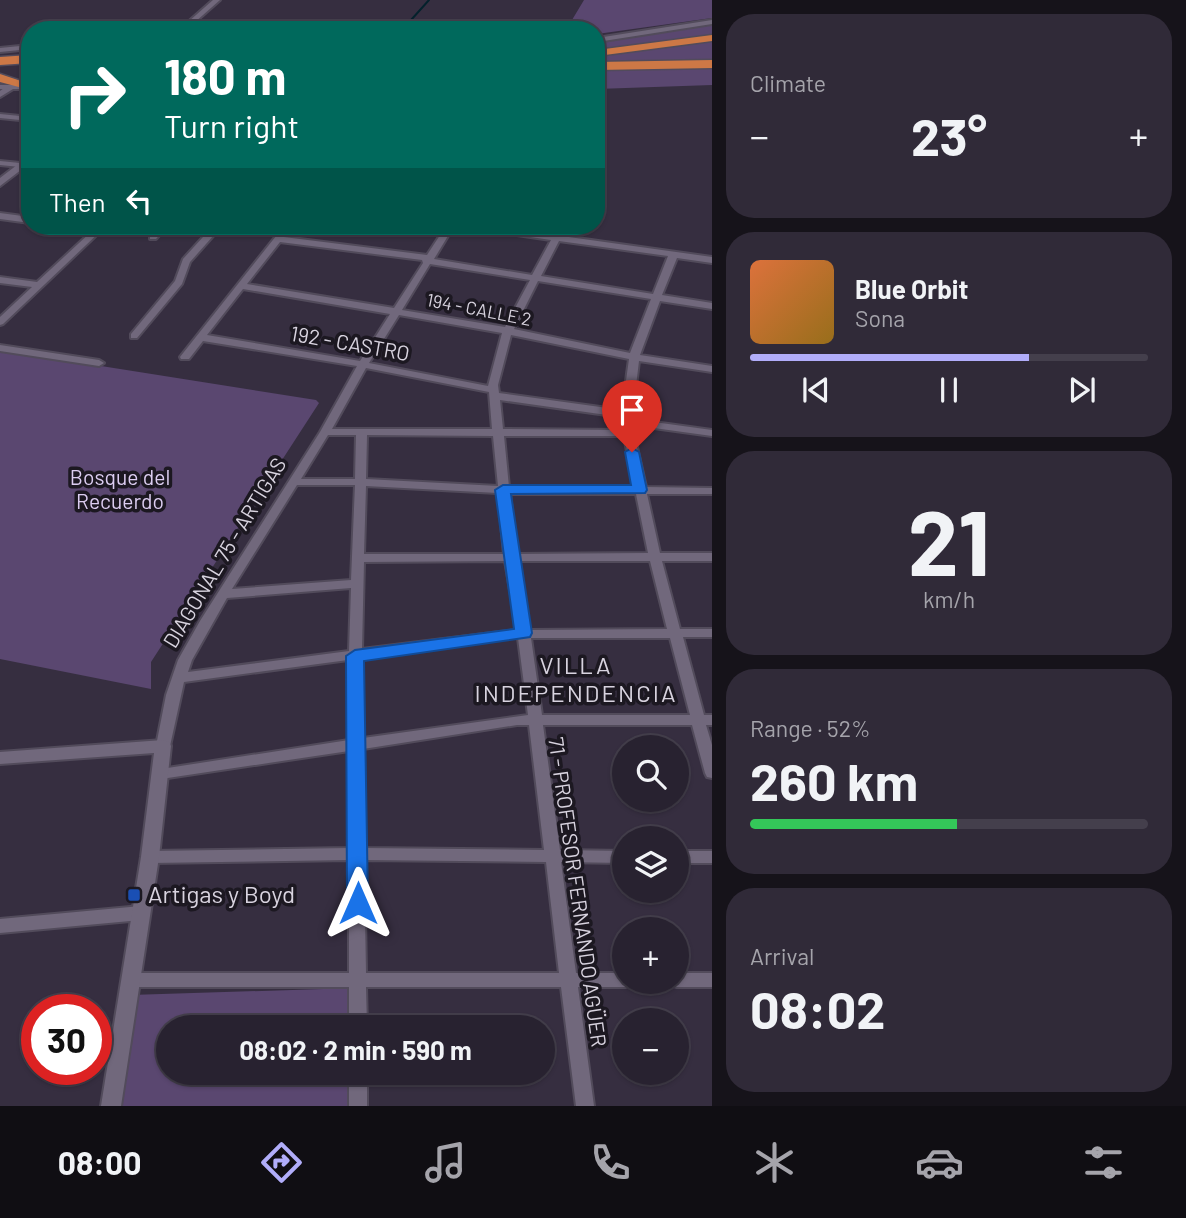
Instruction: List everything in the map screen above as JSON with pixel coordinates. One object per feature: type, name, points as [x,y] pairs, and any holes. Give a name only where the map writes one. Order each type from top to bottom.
[{"type":"highway","points":[[605,52],[712,38]]},
{"type":"highway","points":[[0,61],[21,60]]},
{"type":"highway","points":[[605,66],[712,66]]},
{"type":"highway","points":[[0,68],[21,68]]},
{"type":"highway","points":[[0,78],[8,85]]},
{"type":"street","points":[[192,21],[217,0]]},
{"type":"street","points":[[605,39],[712,22]]},
{"type":"street","points":[[0,50],[21,48]]},
{"type":"street","points":[[0,95],[8,85]]},
{"type":"street","points":[[0,116],[21,118]]},
{"type":"street","points":[[0,163],[21,166]]},
{"type":"street","points":[[0,183],[21,169]]},
{"type":"street","points":[[0,216],[21,219]]},
{"type":"street","points":[[0,322],[92,235]]},
{"type":"street","points":[[134,336],[179,282],[186,261],[210,235]]},
{"type":"street","points":[[185,357],[281,235]]},
{"type":"street","name":"DIAGONAL 75 - ARTIGAS","points":[[111,1106],[150,857],[163,746],[178,678],[206,621],[325,432],[444,235]]},
{"type":"street","points":[[536,235],[712,260]]},
{"type":"street","name":"71 - PROFESOR FERNANDO AGÜER","points":[[556,238],[508,331],[493,380],[496,431],[511,559],[524,633],[585,1106]]},
{"type":"street","points":[[278,239],[712,306]]},
{"type":"street","points":[[673,255],[634,357],[626,423],[654,558],[675,633],[705,720],[712,773]]},
{"type":"street","points":[[0,280],[37,285]]},
{"type":"street","name":"194 - CALLE 2","points":[[239,286],[398,311],[634,357],[712,369]]},
{"type":"street","name":"192 - CASTRO","points":[[199,337],[363,365],[626,423],[712,433]]},
{"type":"street","points":[[0,348],[99,363]]},
{"type":"street","points":[[325,432],[496,431],[626,423]]},
{"type":"street","points":[[358,1015],[355,656],[362,433]]},
{"type":"street","points":[[293,482],[359,482],[503,490],[712,491]]},
{"type":"street","points":[[357,558],[712,557]]},
{"type":"street","points":[[224,594],[358,583]]},
{"type":"street","points":[[178,678],[524,633],[712,633]]},
{"type":"street","points":[[161,774],[533,719],[705,720]]},
{"type":"street","points":[[0,758],[163,746]]},
{"type":"street","points":[[150,857],[357,854],[612,857]]},
{"type":"street","points":[[689,857],[712,857]]},
{"type":"street","points":[[0,926],[141,913]]},
{"type":"street","points":[[130,980],[612,980]]},
{"type":"street","points":[[689,980],[712,980]]},
{"type":"street","points":[[358,1085],[358,1106]]},
{"type":"green space","points":[[584,0],[712,0],[712,18],[605,33],[605,21],[571,21]]},
{"type":"green space","points":[[712,22],[712,85],[605,89],[605,39]]},
{"type":"green space","name":"Bosque del Recuerdo","points":[[0,350],[316,400],[319,403],[151,662],[151,689],[0,659]]},
{"type":"green space","points":[[354,988],[354,1015],[156,1015],[156,1085],[354,1085],[354,1106],[115,1106],[130,995]]},
{"type":"waterway","points":[[410,21],[429,0]]},
{"type":"place","name":"Artigas y Boyd","points":[[134,895]]},
{"type":"district","name":"VILLA INDEPENDENCIA","points":[[576,680]]},
{"type":"route","points":[[358,903],[355,656],[524,633],[511,559],[503,490],[640,490],[632,452]]}]
